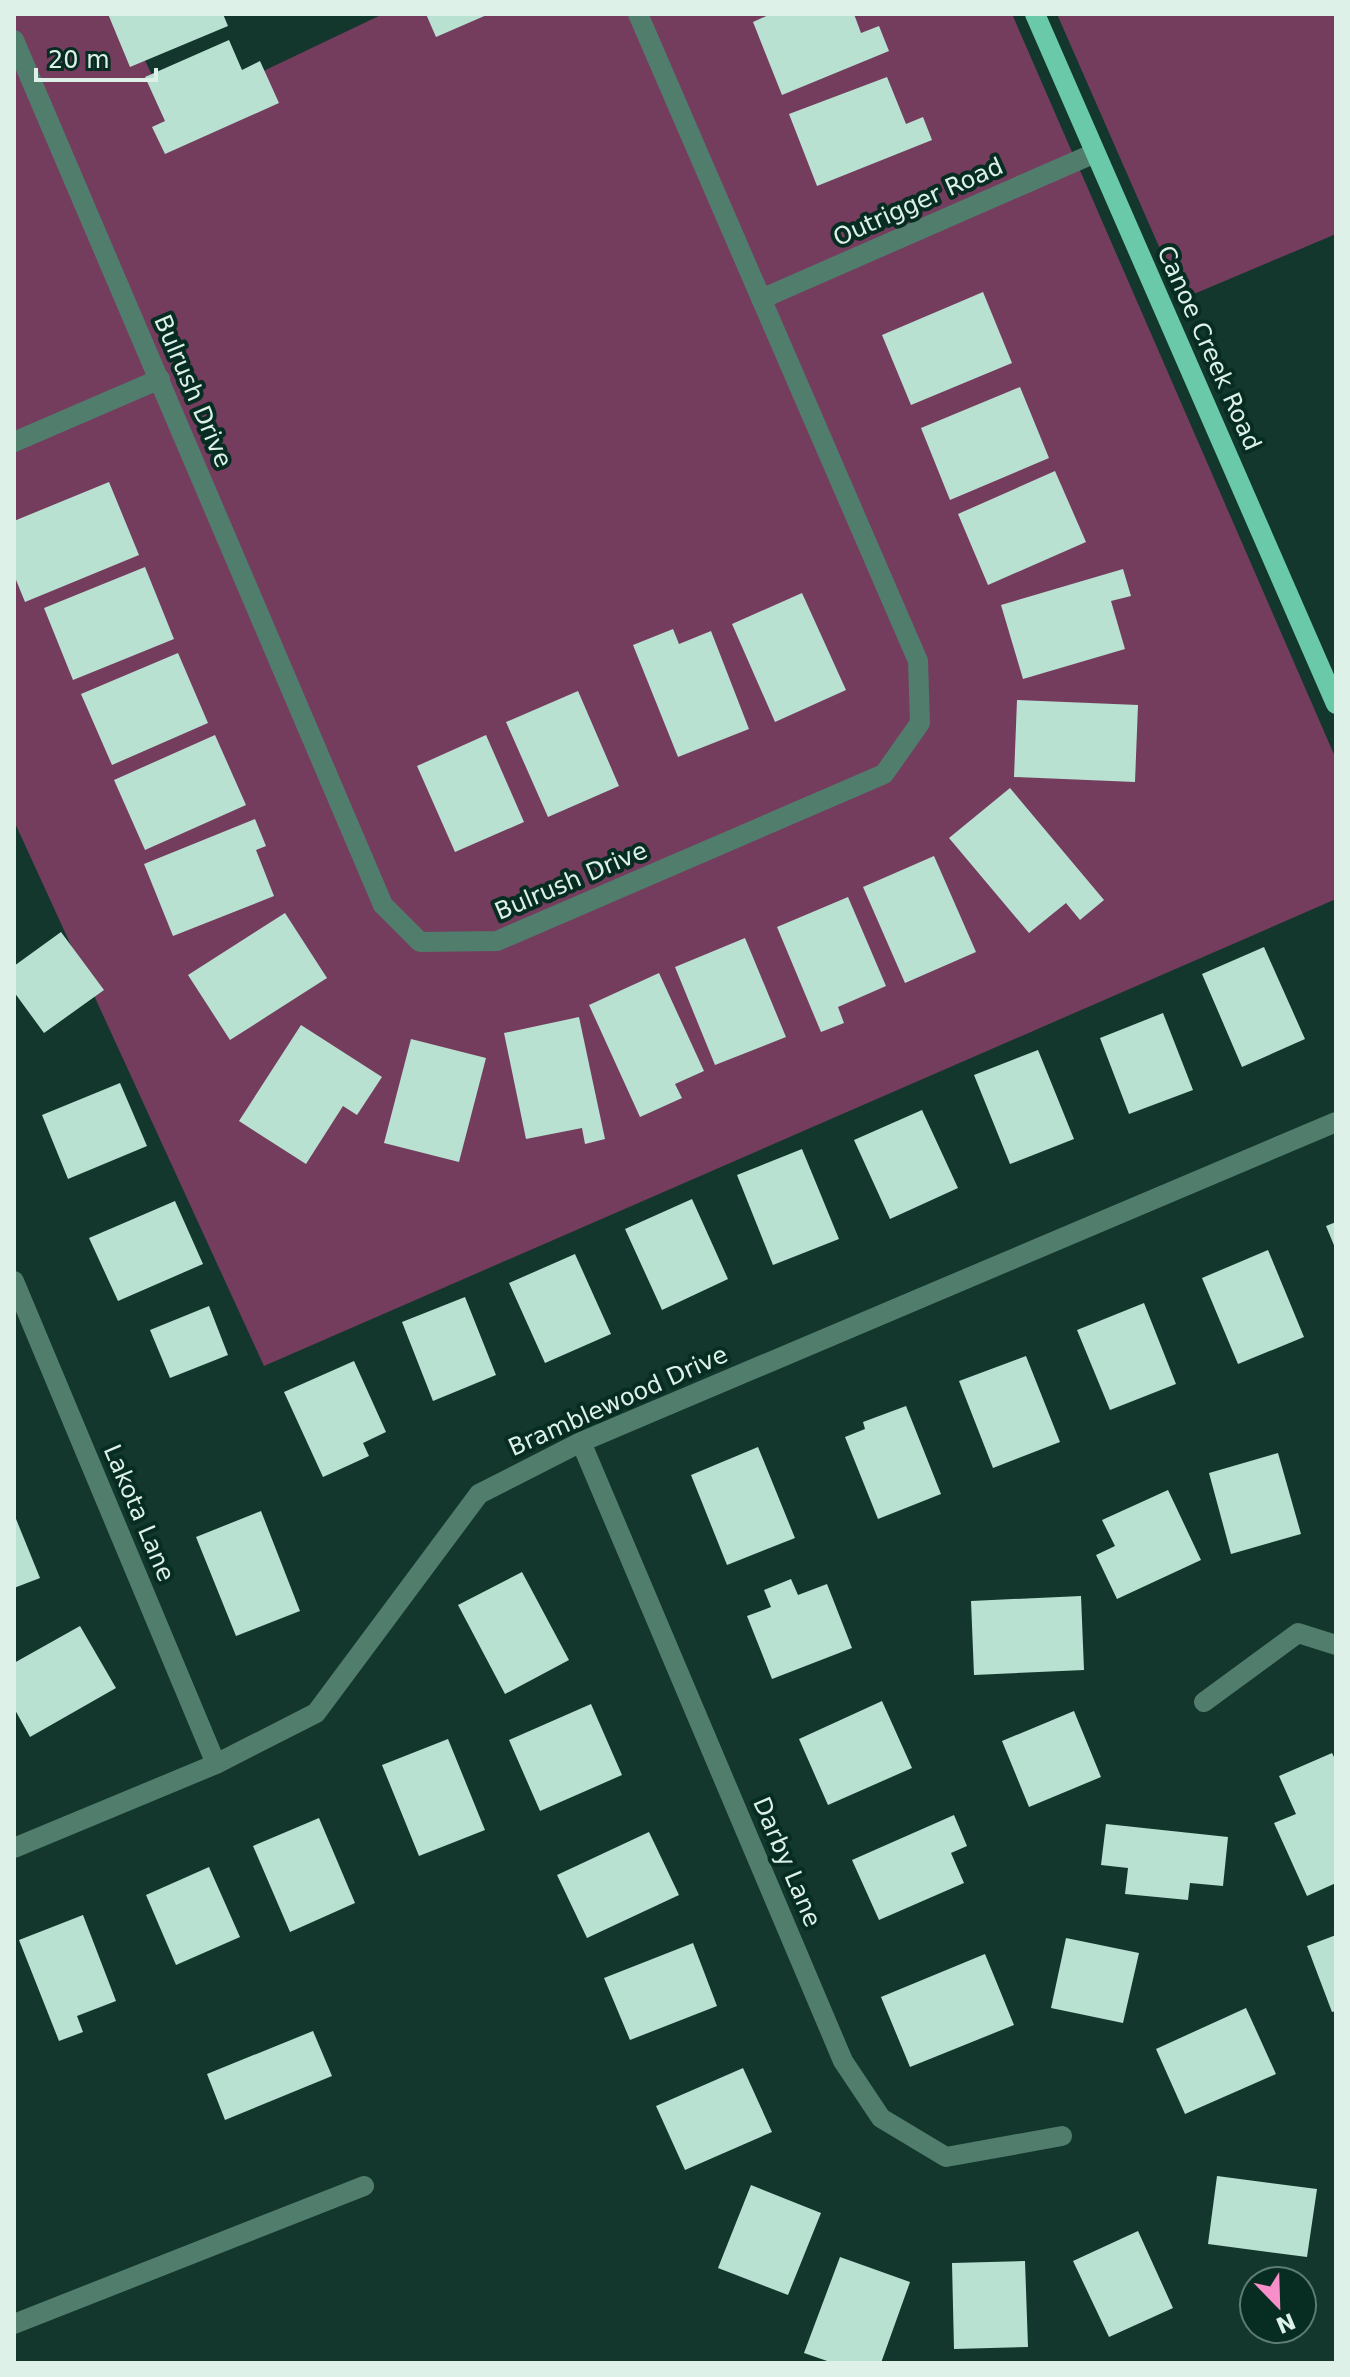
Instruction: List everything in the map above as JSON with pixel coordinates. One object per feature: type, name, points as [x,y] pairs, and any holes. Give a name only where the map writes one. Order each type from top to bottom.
[{"type":"main road","name":"Canoe Creek Road","points":[[1035,14],[1336,704]]},
{"type":"street","name":"Bulrush Drive","points":[[14,40],[383,905],[420,942],[497,941],[884,774],[920,723],[918,661],[638,14]]},
{"type":"street","name":"Outrigger Road","points":[[761,299],[1095,153]]},
{"type":"street","points":[[14,442],[160,379]]},
{"type":"street","name":"Bramblewood Drive","points":[[14,1848],[216,1764],[316,1713],[479,1494],[581,1442],[1336,1122]]},
{"type":"street","name":"Lakota Lane","points":[[14,1281],[216,1764]]},
{"type":"street","name":"Darby Lane","points":[[581,1442],[843,2061],[881,2118],[946,2157],[1062,2136]]},
{"type":"street","points":[[1204,1702],[1298,1633],[1336,1645]]},
{"type":"street","points":[[14,2324],[364,2186]]},
{"type":"shaded area","points":[[14,14],[123,14],[171,115],[383,14],[1012,14],[1336,759],[1336,899],[264,1366],[14,821]]},
{"type":"shaded area","points":[[1057,14],[1336,14],[1336,234],[1182,299]]},
{"type":"building","points":[[108,14],[223,14],[228,26],[130,67]]},
{"type":"building","points":[[426,14],[489,14],[436,37]]},
{"type":"building","points":[[771,14],[854,14],[861,33],[879,26],[889,51],[782,95],[753,22]]},
{"type":"building","points":[[229,40],[242,70],[260,61],[279,103],[165,154],[152,127],[165,121],[145,77]]},
{"type":"building","points":[[887,77],[906,124],[923,117],[932,140],[817,186],[789,114]]},
{"type":"building","points":[[983,292],[1012,363],[911,405],[882,335]]},
{"type":"building","points":[[1020,387],[1049,458],[950,500],[921,428]]},
{"type":"building","points":[[1055,471],[1086,542],[988,585],[958,514]]},
{"type":"building","points":[[109,482],[139,555],[25,602],[14,575],[14,521]]},
{"type":"building","points":[[145,567],[174,639],[73,680],[44,608]]},
{"type":"building","points":[[1123,569],[1131,596],[1111,601],[1125,649],[1023,679],[1001,605]]},
{"type":"building","points":[[802,593],[846,690],[775,722],[732,624]]},
{"type":"building","points":[[673,629],[679,644],[711,631],[749,729],[678,757],[633,645]]},
{"type":"building","points":[[178,653],[208,723],[112,765],[81,694]]},
{"type":"building","points":[[578,691],[619,786],[548,817],[506,722]]},
{"type":"building","points":[[1017,700],[1138,705],[1135,782],[1014,777]]},
{"type":"building","points":[[215,735],[246,805],[145,850],[114,780]]},
{"type":"building","points":[[486,735],[524,822],[455,852],[417,766]]},
{"type":"building","points":[[1010,788],[1104,900],[1080,920],[1066,903],[1029,933],[949,838]]},
{"type":"building","points":[[255,819],[266,846],[256,850],[274,896],[173,936],[144,864]]},
{"type":"building","points":[[934,856],[976,952],[905,983],[863,887]]},
{"type":"building","points":[[848,897],[886,986],[838,1007],[844,1023],[821,1032],[777,927]]},
{"type":"building","points":[[285,913],[327,978],[230,1040],[188,975]]},
{"type":"building","points":[[61,932],[104,990],[44,1033],[14,992],[14,966]]},
{"type":"building","points":[[745,938],[786,1037],[715,1065],[675,967]]},
{"type":"building","points":[[1264,947],[1305,1039],[1242,1067],[1202,974]]},
{"type":"building","points":[[659,973],[704,1071],[675,1084],[682,1098],[640,1117],[589,1005]]},
{"type":"building","points":[[1163,1013],[1193,1090],[1129,1114],[1100,1038]]},
{"type":"building","points":[[579,1017],[605,1139],[585,1144],[582,1128],[526,1139],[504,1033]]},
{"type":"building","points":[[301,1025],[382,1077],[357,1115],[343,1106],[306,1164],[239,1121]]},
{"type":"building","points":[[411,1039],[486,1058],[459,1162],[384,1143]]},
{"type":"building","points":[[1038,1050],[1074,1139],[1010,1164],[974,1075]]},
{"type":"building","points":[[120,1083],[147,1146],[68,1179],[42,1115]]},
{"type":"building","points":[[922,1110],[958,1188],[890,1219],[854,1140]]},
{"type":"building","points":[[802,1149],[839,1239],[773,1265],[737,1175]]},
{"type":"building","points":[[692,1199],[728,1279],[662,1310],[625,1229]]},
{"type":"building","points":[[175,1201],[203,1264],[118,1301],[89,1238]]},
{"type":"building","points":[[1336,1222],[1336,1250],[1326,1226]]},
{"type":"building","points":[[1268,1250],[1304,1337],[1238,1364],[1202,1278]]},
{"type":"building","points":[[575,1254],[611,1334],[545,1363],[509,1283]]},
{"type":"building","points":[[465,1297],[496,1375],[433,1401],[402,1322]]},
{"type":"building","points":[[1144,1303],[1176,1384],[1110,1410],[1077,1330]]},
{"type":"building","points":[[209,1306],[228,1355],[170,1378],[150,1330]]},
{"type":"building","points":[[1026,1356],[1060,1442],[993,1468],[959,1381]]},
{"type":"building","points":[[354,1361],[386,1432],[363,1443],[369,1456],[323,1477],[284,1392]]},
{"type":"building","points":[[906,1406],[941,1494],[878,1519],[845,1437],[865,1429],[863,1422]]},
{"type":"building","points":[[758,1447],[795,1538],[727,1565],[691,1475]]},
{"type":"building","points":[[1278,1453],[1301,1534],[1231,1554],[1209,1473]]},
{"type":"building","points":[[1168,1490],[1201,1560],[1117,1599],[1096,1555],[1115,1546],[1102,1520]]},
{"type":"building","points":[[261,1511],[300,1611],[236,1636],[196,1537]]},
{"type":"building","points":[[14,1514],[40,1578],[14,1588]]},
{"type":"building","points":[[522,1572],[569,1660],[505,1694],[458,1605]]},
{"type":"building","points":[[791,1579],[798,1595],[827,1584],[852,1648],[772,1679],[747,1616],[771,1607],[764,1590]]},
{"type":"building","points":[[1081,1596],[1084,1670],[974,1675],[971,1601]]},
{"type":"building","points":[[80,1626],[116,1688],[30,1737],[14,1708],[14,1663]]},
{"type":"building","points":[[882,1701],[912,1768],[828,1805],[799,1739]]},
{"type":"building","points":[[591,1704],[622,1775],[540,1811],[509,1740]]},
{"type":"building","points":[[1074,1711],[1101,1777],[1029,1807],[1002,1741]]},
{"type":"building","points":[[448,1739],[485,1830],[419,1856],[382,1765]]},
{"type":"building","points":[[1332,1753],[1336,1761],[1336,1883],[1307,1896],[1274,1823],[1296,1814],[1279,1776]]},
{"type":"building","points":[[954,1815],[967,1846],[951,1853],[964,1883],[879,1920],[852,1860]]},
{"type":"building","points":[[319,1818],[355,1903],[290,1932],[253,1846]]},
{"type":"building","points":[[1106,1824],[1228,1837],[1223,1886],[1190,1883],[1188,1900],[1125,1894],[1128,1868],[1101,1865]]},
{"type":"building","points":[[649,1832],[679,1895],[587,1938],[557,1875]]},
{"type":"building","points":[[209,1867],[240,1937],[176,1965],[146,1895]]},
{"type":"building","points":[[83,1915],[116,2001],[77,2016],[83,2032],[59,2041],[19,1940]]},
{"type":"building","points":[[1336,1935],[1336,2011],[1332,2012],[1307,1946]]},
{"type":"building","points":[[1066,1938],[1139,1953],[1123,2023],[1051,2008]]},
{"type":"building","points":[[693,1943],[717,2006],[630,2040],[604,1978]]},
{"type":"building","points":[[985,1954],[1014,2025],[910,2067],[881,1997]]},
{"type":"building","points":[[1246,2008],[1276,2074],[1185,2114],[1156,2049]]},
{"type":"building","points":[[313,2031],[332,2076],[225,2120],[207,2074]]},
{"type":"building","points":[[743,2068],[772,2132],[685,2170],[656,2106]]},
{"type":"building","points":[[1217,2176],[1317,2189],[1307,2257],[1208,2244]]},
{"type":"building","points":[[751,2185],[821,2213],[788,2295],[718,2268]]},
{"type":"building","points":[[1138,2231],[1173,2308],[1109,2337],[1073,2261]]},
{"type":"building","points":[[840,2257],[910,2282],[881,2363],[833,2363],[804,2353]]},
{"type":"building","points":[[1025,2261],[1028,2347],[954,2349],[952,2263]]}]
